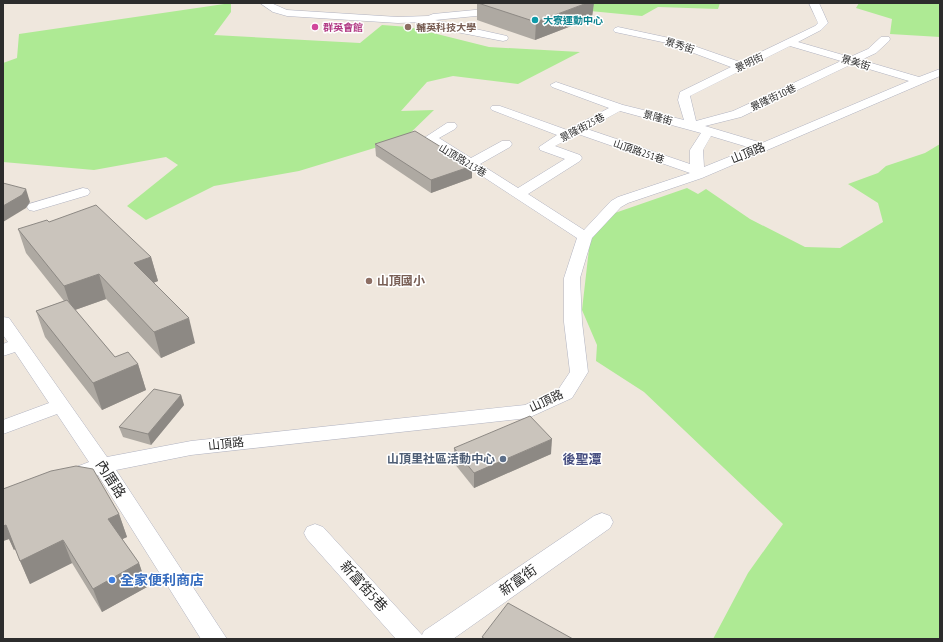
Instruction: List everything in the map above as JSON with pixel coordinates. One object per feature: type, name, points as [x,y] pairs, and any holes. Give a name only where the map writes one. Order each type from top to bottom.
[{"type":"street","points":[[265,3],[276,10],[287,13],[398,20],[428,19],[433,17],[486,12],[515,3]]},
{"type":"street","name":"景明街","points":[[692,126],[684,101],[684,94],[791,43],[822,25],[823,23],[814,3]]},
{"type":"street","points":[[428,19],[428,21],[446,28],[471,30],[503,38]]},
{"type":"street","name":"景秀街","points":[[618,30],[670,42],[740,66]]},
{"type":"street","name":"景隆街10巷","points":[[692,126],[737,114],[872,51],[885,39]]},
{"type":"street","name":"景美街","points":[[791,43],[920,81]]},
{"type":"street","name":"山頂路","points":[[52,484],[102,465],[190,448],[528,411],[566,394],[579,372],[573,322],[572,278],[585,237],[616,204],[762,147],[940,72]]},
{"type":"street","name":"景隆街","points":[[556,85],[620,107],[692,126],[762,147]]},
{"type":"street","name":"景隆街25巷","points":[[519,194],[575,158],[544,147],[620,107]]},
{"type":"street","name":"山頂路251巷","points":[[496,108],[700,172]]},
{"type":"street","name":"山頂路213巷","points":[[451,126],[430,138],[585,237]]},
{"type":"street","points":[[700,172],[696,165],[696,148],[708,131]]},
{"type":"street","points":[[470,164],[506,144]]},
{"type":"street","points":[[34,207],[82,192]]},
{"type":"street","name":"內厝路","points":[[3,322],[11,347],[62,405],[215,639]]},
{"type":"street","points":[[3,427],[62,405]]},
{"type":"street","name":"新富街","points":[[440,637],[602,522]]},
{"type":"street","name":"新富街5巷","points":[[315,533],[412,639]]},
{"type":"green space","points":[[231,3],[231,12],[214,35],[360,43],[382,25],[409,27],[489,47],[580,52],[518,84],[453,76],[427,82],[401,111],[434,110],[404,139],[299,171],[214,186],[146,220],[127,206],[178,165],[166,157],[94,170],[3,162],[3,63],[17,58],[19,34]]},
{"type":"green space","points":[[577,3],[720,3],[718,9],[658,7],[642,16],[590,11]]},
{"type":"green space","points":[[859,3],[940,3],[940,37],[890,34],[892,19],[856,8]]},
{"type":"green space","points":[[940,144],[940,639],[713,639],[748,573],[783,524],[644,392],[596,361],[597,345],[582,310],[590,240],[612,214],[687,188],[698,194],[706,189],[750,219],[805,247],[840,248],[883,222],[878,203],[848,184],[878,173],[886,166],[925,153]]},
{"type":"building","points":[[478,3],[587,3],[536,22]]},
{"type":"building","points":[[415,131],[472,166],[431,180],[375,144]]},
{"type":"building","points":[[3,183],[26,189],[22,195],[3,206]]},
{"type":"building","points":[[96,205],[151,257],[134,263],[189,318],[154,332],[99,274],[64,286],[18,229],[47,220],[49,222]]},
{"type":"building","points":[[67,300],[115,357],[128,352],[138,364],[93,383],[36,311]]},
{"type":"building","points":[[154,389],[181,395],[148,434],[119,427]]},
{"type":"building","points":[[530,416],[552,439],[474,473],[454,448]]},
{"type":"building","points":[[76,466],[93,469],[119,514],[108,519],[139,563],[93,589],[63,540],[20,561],[6,525],[3,526],[3,489],[51,471]]},
{"type":"building","points":[[508,603],[573,639],[485,639],[482,637]]},
{"type":"place","name":"大寮運動中心","points":[[535,20]]},
{"type":"place","name":"群英會館","points":[[315,27]]},
{"type":"place","name":"輔英科技大學","points":[[408,27]]},
{"type":"place","name":"山頂國小","points":[[369,281]]},
{"type":"place","name":"山頂里社區活動中心","points":[[503,459]]},
{"type":"place","name":"全家便利商店","points":[[112,580]]},
{"type":"district","name":"後聖潭","points":[[582,459]]}]
